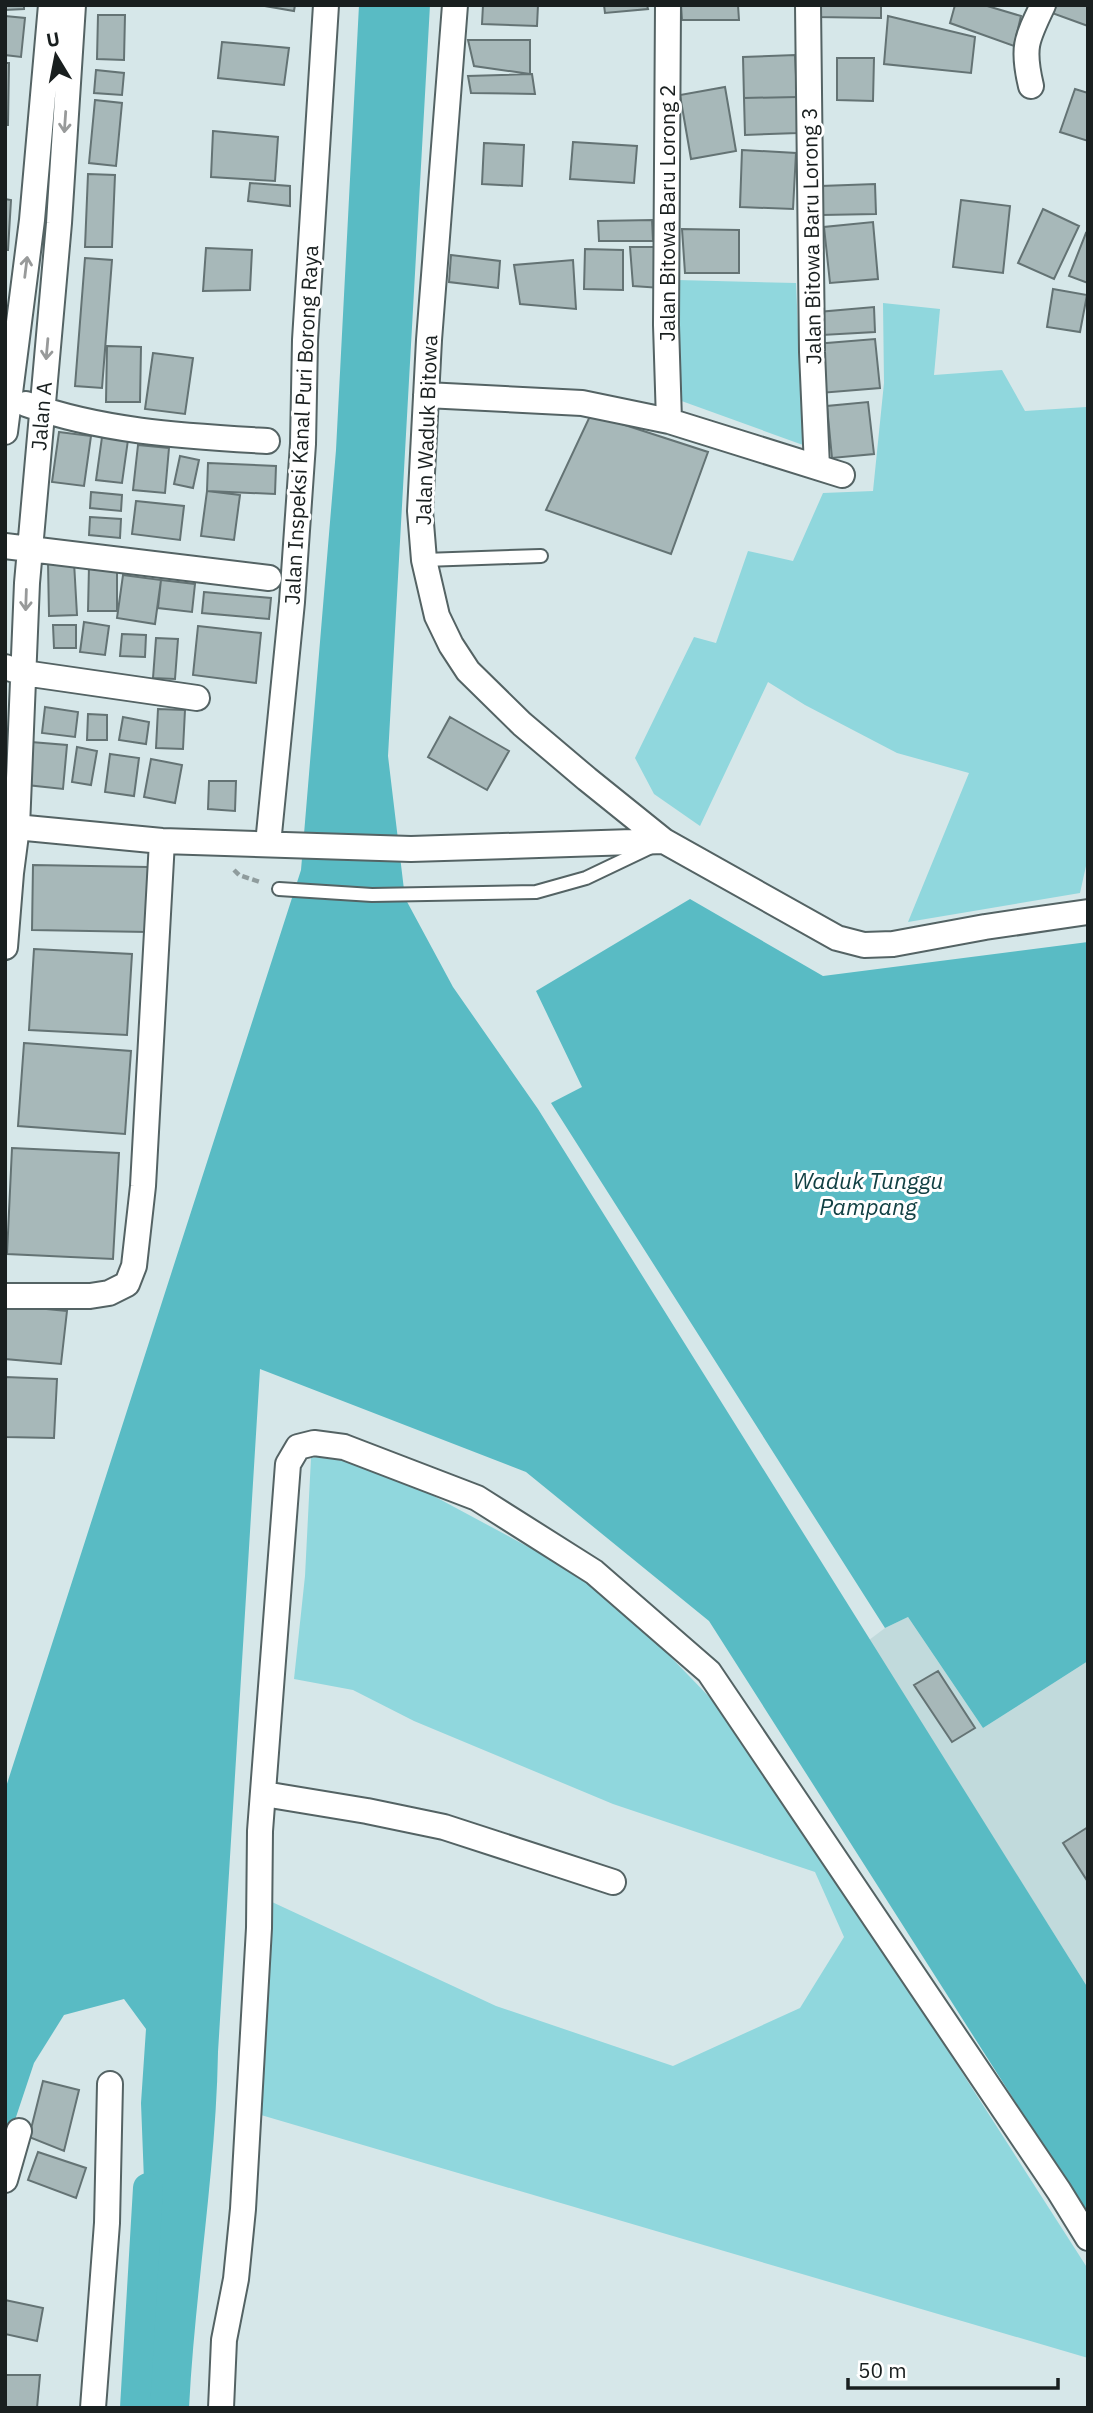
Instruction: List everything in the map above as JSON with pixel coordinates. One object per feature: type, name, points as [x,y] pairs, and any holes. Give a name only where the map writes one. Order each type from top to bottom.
[{"type":"street","name":"Jalan A","points":[[5,947],[11,827],[17,547],[41,410],[59,223],[58,62],[51,5]]},
{"type":"street","name":"Jalan A","points":[[5,432],[7,398],[32,220],[58,62],[73,5]]},
{"type":"street","name":"Jalan Inspeksi Kanal Puri Borong Raya","points":[[274,844],[303,444],[305,340],[326,5]]},
{"type":"street","name":"Jalan Waduk Bitowa","points":[[455,5],[420,511],[424,560],[438,616],[451,645],[468,671],[522,724],[664,841],[837,938],[864,945],[904,943],[985,927],[1088,912]]},
{"type":"street","name":"Jalan Bitowa Baru Lorong 2","points":[[668,5],[666,325],[669,421]]},
{"type":"street","name":"Jalan Bitowa Baru Lorong 3","points":[[808,5],[812,352],[817,467]]},
{"type":"street","points":[[1031,86],[1025,45],[1043,5]]},
{"type":"street","points":[[426,395],[582,403],[669,421],[842,475]]},
{"type":"street","points":[[7,398],[87,422],[156,434],[267,441]]},
{"type":"street","points":[[17,547],[269,578]]},
{"type":"street","points":[[15,670],[197,698]]},
{"type":"street","points":[[11,827],[162,841],[411,849],[664,841]]},
{"type":"street","points":[[5,1296],[90,1296],[109,1293],[127,1284],[134,1266],[143,1186],[162,841]]},
{"type":"street","points":[[221,2408],[225,2340],[236,2279],[243,2209],[259,1928],[260,1830],[288,1464],[298,1447],[314,1443],[344,1447],[477,1499],[594,1572],[709,1672],[1088,2238]]},
{"type":"street","points":[[264,1794],[444,1827],[613,1882]]},
{"type":"street","points":[[93,2408],[107,2223],[110,2084]]},
{"type":"street","points":[[5,2180],[19,2131]]},
{"type":"lane","points":[[424,560],[541,556]]},
{"type":"lane","points":[[279,889],[372,895],[536,892],[586,878],[664,841]]},
{"type":"shaded area","points":[[677,280],[796,283],[803,445],[676,399]]},
{"type":"shaded area","points":[[883,303],[940,309],[934,375],[1002,370],[1025,411],[1086,407],[1088,857],[1080,893],[908,922],[969,773],[897,753],[805,705],[768,682],[700,826],[654,794],[635,758],[694,637],[716,643],[748,551],[793,561],[823,493],[873,491],[884,383]]},
{"type":"shaded area","points":[[350,1451],[603,1587],[720,1708],[831,1868],[1088,2269],[1088,2358],[261,2115],[272,1902],[496,2006],[673,2066],[800,2008],[844,1937],[815,1872],[613,1804],[414,1721],[353,1690],[294,1679],[305,1576],[311,1458]]},
{"type":"shaded area","points":[[908,1617],[983,1728],[1088,1661],[1088,1988],[869,1640],[885,1628]]},
{"type":"water","points":[[359,5],[430,5],[388,756],[405,898],[453,987],[538,1109],[1088,1988],[1088,2216],[709,1621],[526,1472],[260,1369],[213,2141],[189,2408],[144,2408],[151,2361],[141,2103],[146,2029],[124,1999],[64,2015],[34,2063],[5,2150],[5,1790],[301,870],[336,450]]},
{"type":"water","name":"Waduk Tunggu Pampang","points":[[690,899],[823,976],[1088,942],[1088,1661],[983,1728],[908,1617],[885,1628],[551,1103],[582,1087],[536,991]]},
{"type":"building","points":[[5,5],[24,5],[24,9],[5,10]]},
{"type":"building","points":[[259,5],[295,5],[294,11]]},
{"type":"building","points":[[483,5],[538,5],[537,26],[482,24]]},
{"type":"building","points":[[604,5],[647,5],[648,9],[605,13]]},
{"type":"building","points":[[681,5],[738,5],[739,20],[682,20]]},
{"type":"building","points":[[816,5],[881,5],[881,18],[816,17]]},
{"type":"building","points":[[955,5],[984,5],[1021,16],[1014,46],[950,23]]},
{"type":"building","points":[[1056,5],[1088,5],[1088,26],[1052,13]]},
{"type":"building","points":[[98,15],[125,15],[124,60],[97,59]]},
{"type":"building","points":[[5,16],[25,18],[21,57],[5,55]]},
{"type":"building","points":[[888,16],[975,37],[971,73],[884,64]]},
{"type":"building","points":[[468,40],[530,40],[530,74],[474,66]]},
{"type":"building","points":[[222,42],[289,48],[284,85],[218,78]]},
{"type":"building","points":[[795,55],[797,97],[744,98],[743,57]]},
{"type":"building","points":[[837,58],[874,58],[873,101],[837,100]]},
{"type":"building","points":[[5,63],[9,63],[8,125],[5,125]]},
{"type":"building","points":[[96,70],[124,73],[122,95],[94,93]]},
{"type":"building","points":[[532,74],[535,94],[471,93],[468,76]]},
{"type":"building","points":[[725,87],[736,151],[691,159],[680,95]]},
{"type":"building","points":[[1075,89],[1088,93],[1088,141],[1060,132]]},
{"type":"building","points":[[797,97],[798,133],[745,135],[744,98]]},
{"type":"building","points":[[95,100],[122,103],[116,166],[89,163]]},
{"type":"building","points":[[213,131],[278,137],[275,181],[211,177]]},
{"type":"building","points":[[573,142],[637,146],[634,183],[570,179]]},
{"type":"building","points":[[484,143],[524,145],[522,186],[482,184]]},
{"type":"building","points":[[742,150],[796,153],[793,209],[740,207]]},
{"type":"building","points":[[88,174],[115,175],[112,247],[85,247]]},
{"type":"building","points":[[250,183],[290,186],[290,206],[248,201]]},
{"type":"building","points":[[875,184],[876,214],[822,215],[821,186]]},
{"type":"building","points":[[5,199],[11,200],[8,250],[5,250]]},
{"type":"building","points":[[961,200],[1010,206],[1003,273],[953,267]]},
{"type":"building","points":[[1043,209],[1079,226],[1054,279],[1018,263]]},
{"type":"building","points":[[652,220],[653,241],[599,241],[598,221]]},
{"type":"building","points":[[873,222],[878,279],[830,283],[824,227]]},
{"type":"building","points":[[682,229],[739,230],[739,273],[685,273]]},
{"type":"building","points":[[1086,233],[1088,234],[1088,283],[1069,276]]},
{"type":"building","points":[[630,247],[664,247],[661,288],[633,286]]},
{"type":"building","points":[[206,248],[252,250],[250,290],[203,291]]},
{"type":"building","points":[[585,249],[623,250],[623,290],[584,289]]},
{"type":"building","points":[[451,255],[500,261],[498,288],[449,282]]},
{"type":"building","points":[[85,258],[112,260],[102,388],[75,386]]},
{"type":"building","points":[[573,260],[576,309],[520,304],[514,265]]},
{"type":"building","points":[[1053,289],[1087,295],[1080,332],[1047,327]]},
{"type":"building","points":[[874,307],[875,332],[822,335],[818,312]]},
{"type":"building","points":[[875,339],[880,388],[820,393],[815,344]]},
{"type":"building","points":[[107,346],[141,347],[140,402],[106,402]]},
{"type":"building","points":[[153,353],[193,358],[185,414],[145,409]]},
{"type":"building","points":[[868,402],[874,454],[832,458],[827,406]]},
{"type":"building","points":[[591,414],[708,452],[671,554],[546,510]]},
{"type":"building","points":[[59,432],[91,436],[84,486],[52,482]]},
{"type":"building","points":[[102,437],[128,440],[122,483],[96,480]]},
{"type":"building","points":[[138,445],[169,448],[165,493],[133,490]]},
{"type":"building","points":[[180,456],[199,460],[193,488],[174,484]]},
{"type":"building","points":[[208,463],[276,466],[275,494],[207,491]]},
{"type":"building","points":[[207,491],[240,495],[234,540],[201,536]]},
{"type":"building","points":[[91,492],[122,495],[121,511],[90,508]]},
{"type":"building","points":[[136,501],[184,506],[180,540],[132,534]]},
{"type":"building","points":[[90,517],[121,519],[120,538],[89,535]]},
{"type":"building","points":[[74,562],[77,615],[49,616],[48,563]]},
{"type":"building","points":[[89,566],[117,566],[117,611],[88,611]]},
{"type":"building","points":[[123,575],[161,580],[155,624],[117,618]]},
{"type":"building","points":[[161,580],[195,584],[192,612],[158,608]]},
{"type":"building","points":[[204,592],[271,598],[269,619],[202,613]]},
{"type":"building","points":[[84,622],[109,626],[105,655],[80,652]]},
{"type":"building","points":[[53,625],[76,625],[76,648],[54,648]]},
{"type":"building","points":[[198,626],[261,633],[256,683],[193,675]]},
{"type":"building","points":[[122,634],[146,635],[145,657],[120,656]]},
{"type":"building","points":[[156,638],[178,639],[175,679],[153,678]]},
{"type":"building","points":[[45,707],[78,712],[75,737],[42,733]]},
{"type":"building","points":[[158,709],[185,710],[183,749],[156,748]]},
{"type":"building","points":[[88,714],[107,715],[107,740],[87,740]]},
{"type":"building","points":[[123,717],[149,722],[146,744],[119,740]]},
{"type":"building","points":[[450,717],[509,751],[487,790],[428,757]]},
{"type":"building","points":[[31,742],[67,745],[63,789],[27,785]]},
{"type":"building","points":[[77,747],[97,751],[91,785],[72,782]]},
{"type":"building","points":[[110,754],[139,758],[134,796],[105,792]]},
{"type":"building","points":[[151,759],[182,765],[175,803],[144,797]]},
{"type":"building","points":[[209,781],[236,781],[235,811],[208,809]]},
{"type":"building","points":[[33,865],[148,867],[147,932],[32,930]]},
{"type":"building","points":[[34,949],[132,954],[127,1035],[29,1030]]},
{"type":"building","points":[[24,1043],[131,1051],[125,1134],[18,1126]]},
{"type":"building","points":[[12,1148],[119,1153],[113,1259],[7,1254]]},
{"type":"building","points":[[5,1305],[67,1311],[61,1364],[5,1359]]},
{"type":"building","points":[[5,1377],[57,1379],[54,1438],[5,1437]]},
{"type":"building","points":[[938,1671],[975,1728],[952,1742],[914,1685]]},
{"type":"building","points":[[1088,1827],[1088,1882],[1063,1843]]},
{"type":"building","points":[[43,2081],[79,2090],[64,2151],[29,2137]]},
{"type":"building","points":[[38,2152],[86,2168],[76,2198],[28,2180]]},
{"type":"building","points":[[5,2300],[43,2308],[37,2341],[5,2334]]},
{"type":"building","points":[[5,2375],[40,2375],[37,2408],[5,2408]]},
{"type":"waterway","points":[[135,2408],[148,2188]]}]
